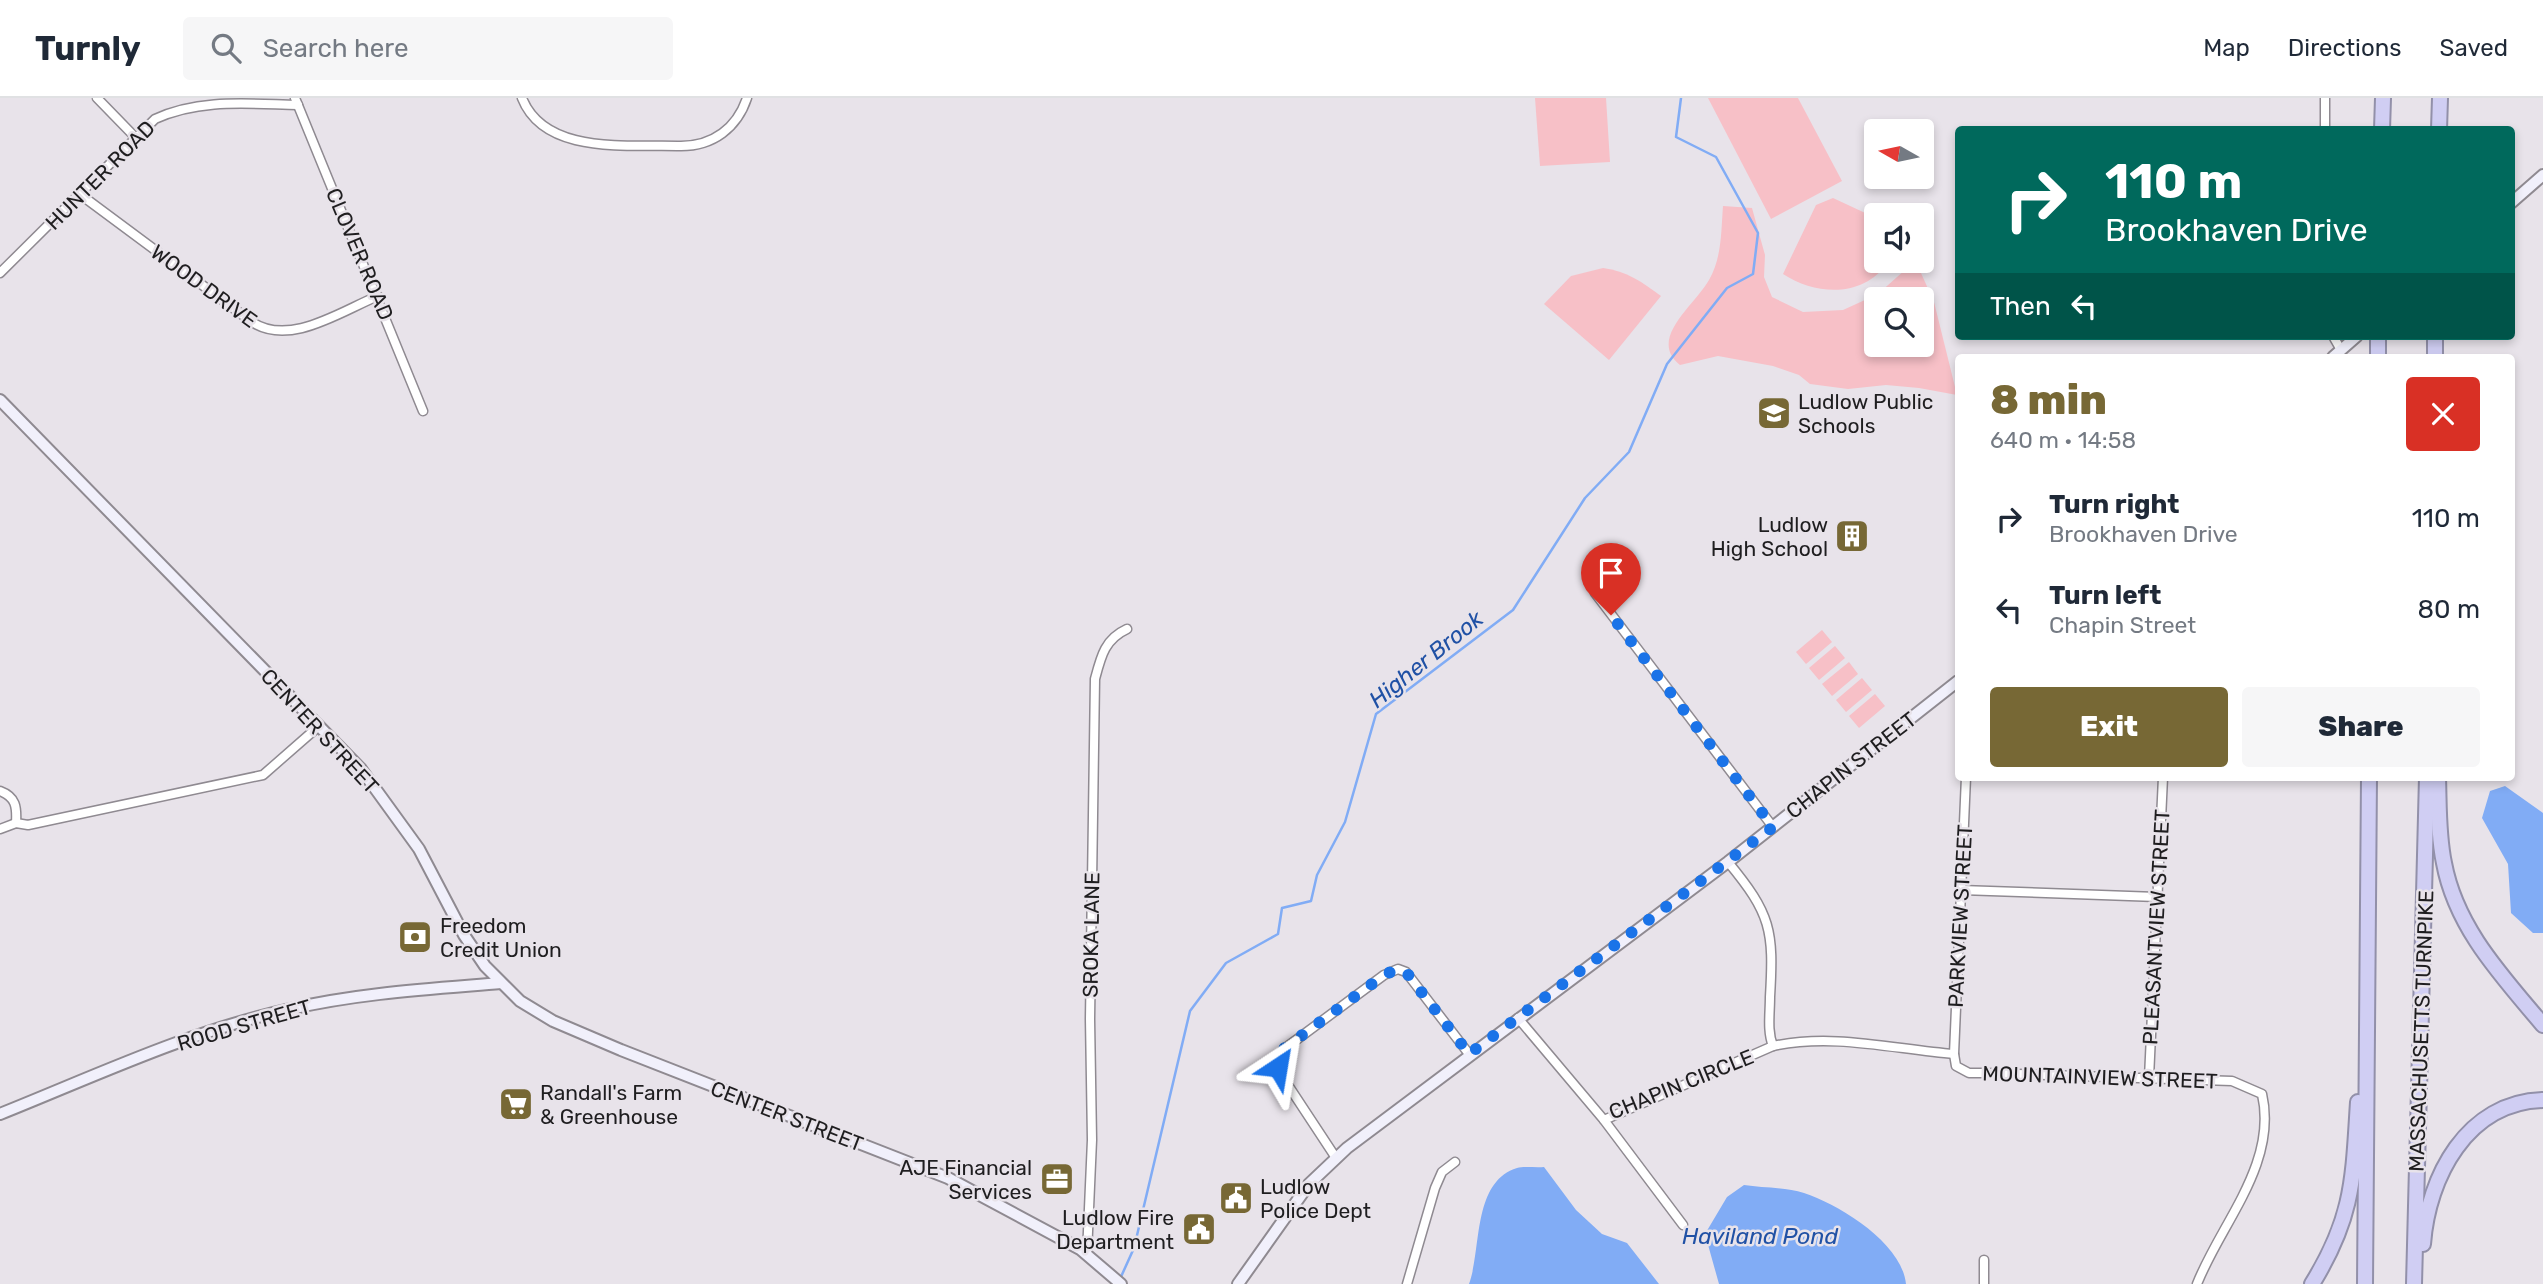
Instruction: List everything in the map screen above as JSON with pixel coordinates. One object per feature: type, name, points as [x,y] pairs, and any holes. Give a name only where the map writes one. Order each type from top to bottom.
[{"type":"highway","points":[[2382,126],[2383,98]]},
{"type":"highway","points":[[2439,126],[2440,98]]},
{"type":"highway","points":[[2365,1284],[2370,781]]},
{"type":"highway","name":"MASSACHUSETTS TURNPIKE","points":[[2414,1284],[2427,781]]},
{"type":"highway","points":[[2438,781],[2444,863],[2460,915],[2473,939],[2543,1025]]},
{"type":"highway","points":[[2312,1284],[2338,1234],[2353,1187],[2368,957]]},
{"type":"highway","points":[[2421,1284],[2424,1232],[2431,1201],[2440,1176],[2457,1146],[2480,1122],[2493,1113],[2520,1102],[2543,1100]]},
{"type":"main road","points":[[2515,200],[2543,175]]},
{"type":"main road","points":[[2337,354],[2353,340]]},
{"type":"main road","name":"CENTER STREET","points":[[0,400],[361,769],[395,814],[442,889],[468,941],[500,983],[524,1004],[554,1021],[752,1103],[948,1178],[1024,1216],[1087,1254],[1121,1284]]},
{"type":"main road","name":"CHAPIN STREET","points":[[1238,1284],[1308,1184],[1336,1158],[1469,1054],[1728,862],[1955,683]]},
{"type":"main road","name":"ROOD STREET","points":[[0,1114],[188,1039],[263,1015],[326,1001],[500,983]]},
{"type":"street","points":[[97,98],[135,137]]},
{"type":"street","points":[[522,98],[541,126],[563,138],[681,146],[706,142],[722,134],[735,122],[747,98]]},
{"type":"street","points":[[2325,98],[2325,126]]},
{"type":"street","name":"HUNTER ROAD","points":[[0,273],[81,195],[155,118],[188,107],[296,101]]},
{"type":"street","name":"CLOVER ROAD","points":[[296,101],[423,411]]},
{"type":"street","name":"WOOD DRIVE","points":[[81,195],[252,322],[270,332],[293,331],[378,296]]},
{"type":"street","points":[[1595,593],[1773,827]]},
{"type":"street","name":"SROKA LANE","points":[[1087,1254],[1092,1140],[1090,1006],[1095,678],[1105,646],[1115,635],[1127,629]]},
{"type":"street","points":[[0,829],[16,823],[28,825],[263,775],[319,726]]},
{"type":"street","name":"PARKVIEW STREET","points":[[1954,1054],[1966,781]]},
{"type":"street","name":"PLEASANTVIEW STREET","points":[[2150,1078],[2163,781]]},
{"type":"street","points":[[0,791],[11,797],[16,805],[16,823]]},
{"type":"street","name":"CHAPIN CIRCLE","points":[[1518,1018],[1604,1120],[1773,1046],[1769,1027],[1772,938],[1768,920],[1753,892],[1728,862]]},
{"type":"street","points":[[1961,890],[2157,897]]},
{"type":"street","points":[[1336,1158],[1279,1070],[1277,1058],[1284,1049],[1384,975],[1398,969],[1406,972],[1469,1054]]},
{"type":"street","name":"MOUNTAINVIEW STREET","points":[[1773,1046],[1803,1040],[1826,1040],[1954,1054],[1956,1066],[1969,1073],[2230,1081],[2262,1094],[2263,1133],[2256,1166],[2211,1250],[2197,1284]]},
{"type":"street","points":[[1604,1120],[1683,1225]]},
{"type":"street","points":[[1407,1284],[1435,1188],[1443,1172],[1455,1162]]},
{"type":"street","points":[[1984,1260],[1984,1284]]},
{"type":"shaded area","points":[[1535,98],[1606,98],[1610,162],[1540,166]]},
{"type":"shaded area","points":[[1708,98],[1798,98],[1842,181],[1771,219]]},
{"type":"shaded area","points":[[1833,198],[1864,212],[1864,273],[1879,273],[1867,282],[1839,290],[1810,286],[1783,274],[1816,205]]},
{"type":"shaded area","points":[[1723,206],[1752,208],[1765,255],[1764,277],[1772,297],[1803,312],[1843,310],[1864,300],[1864,357],[1934,357],[1934,302],[1955,395],[1886,385],[1848,389],[1810,384],[1799,375],[1773,366],[1718,356],[1680,365],[1671,355],[1671,333],[1709,280],[1716,262]]},
{"type":"shaded area","points":[[1603,268],[1627,274],[1661,296],[1609,360],[1544,304],[1571,276]]},
{"type":"shaded area","points":[[1902,273],[1921,273],[1927,287],[1886,287]]},
{"type":"shaded area","points":[[1822,630],[1832,642],[1806,664],[1796,652]]},
{"type":"shaded area","points":[[1835,646],[1845,658],[1819,680],[1809,668]]},
{"type":"shaded area","points":[[1849,662],[1858,674],[1832,696],[1822,684]]},
{"type":"shaded area","points":[[1862,678],[1872,690],[1846,712],[1836,700]]},
{"type":"shaded area","points":[[1875,694],[1885,706],[1859,728],[1849,716]]},
{"type":"water","points":[[2505,786],[2543,813],[2543,933],[2533,933],[2511,913],[2508,864],[2482,818],[2490,791]]},
{"type":"water","name":"Haviland Pond","points":[[1544,1167],[1576,1210],[1602,1234],[1627,1243],[1659,1284],[1469,1284],[1481,1218],[1492,1187],[1503,1176],[1517,1168]]},
{"type":"water","name":"Haviland Pond","points":[[1744,1185],[1804,1193],[1851,1216],[1881,1240],[1893,1254],[1902,1269],[1906,1284],[1719,1284],[1705,1234],[1727,1197]]},
{"type":"waterway","name":"Higher Brook","points":[[1120,1279],[1134,1248],[1190,1011],[1226,963],[1278,934],[1282,908],[1311,901],[1317,875],[1345,822],[1376,714],[1513,610],[1585,498],[1629,452],[1667,364],[1727,288],[1753,274],[1758,233],[1716,157],[1676,137],[1681,98]]},
{"type":"place","name":"Ludlow Public Schools","points":[[1774,413]]},
{"type":"place","name":"Ludlow High School","points":[[1852,536]]},
{"type":"place","name":"Freedom Credit Union","points":[[415,937]]},
{"type":"place","name":"Randall's Farm & Greenhouse","points":[[516,1104]]},
{"type":"place","name":"AJE Financial Services","points":[[1057,1179]]},
{"type":"place","name":"Ludlow Police Dept","points":[[1236,1198]]},
{"type":"place","name":"Ludlow Fire Department","points":[[1199,1229]]},
{"type":"route","points":[[1278,1067],[1277,1058],[1282,1050],[1384,975],[1398,969],[1406,972],[1469,1054],[1773,827],[1611,615]]}]
